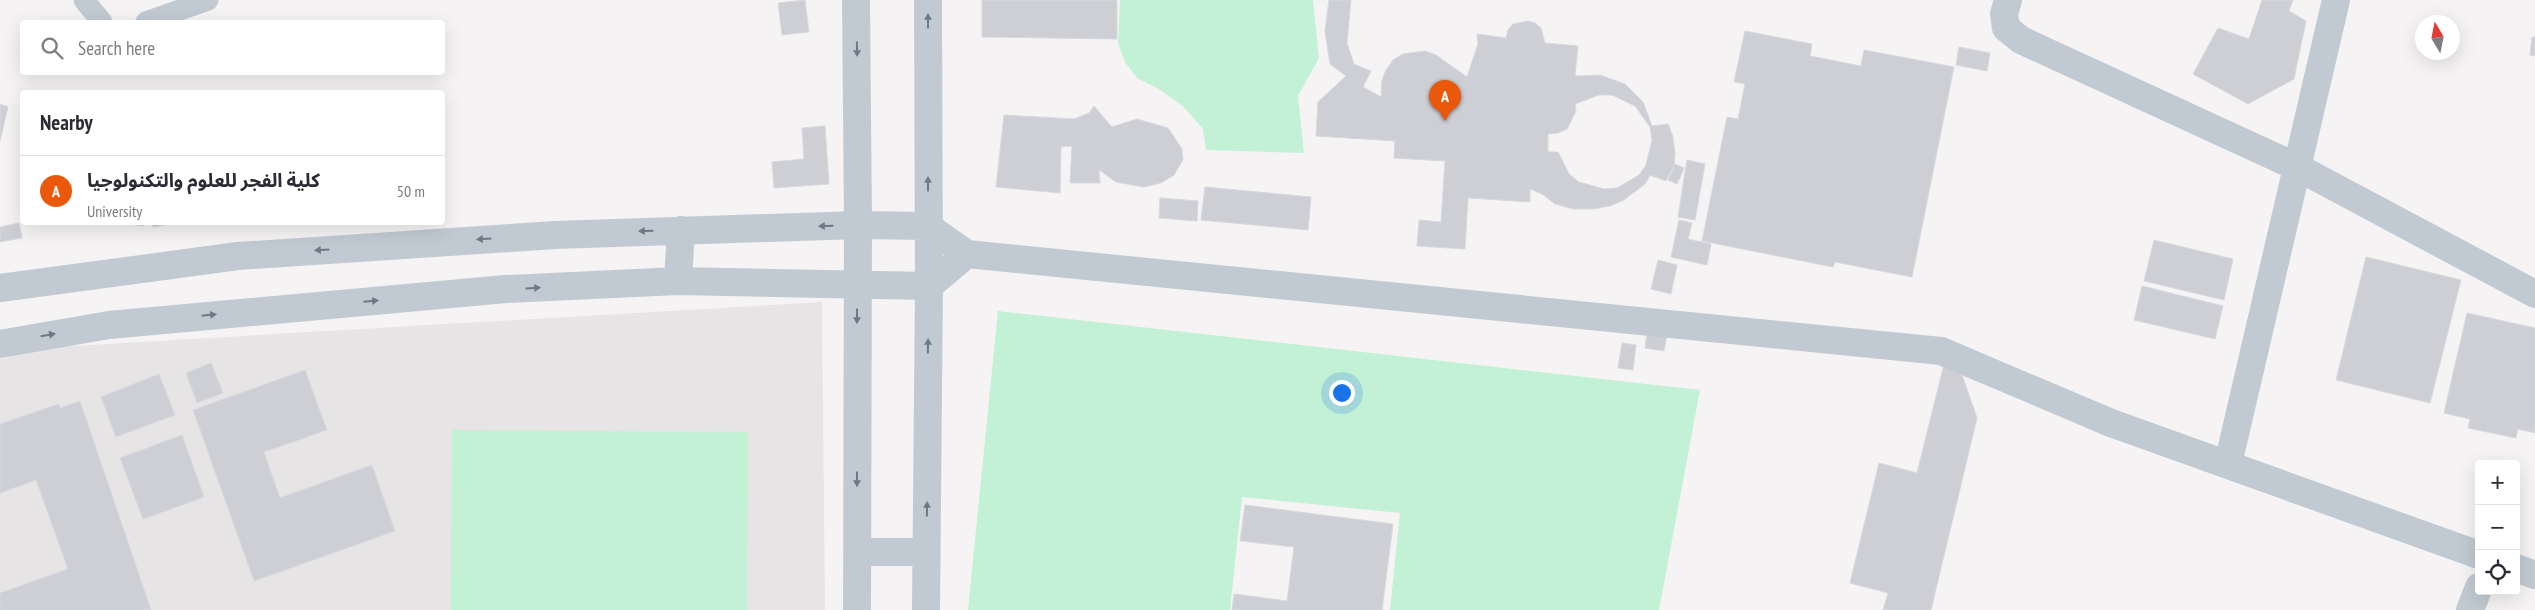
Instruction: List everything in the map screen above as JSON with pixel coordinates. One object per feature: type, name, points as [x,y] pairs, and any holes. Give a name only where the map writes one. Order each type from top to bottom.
[{"type":"street","points":[[856,0],[858,225],[857,610]]},
{"type":"street","points":[[926,610],[929,286],[928,0]]},
{"type":"street","points":[[2008,0],[2004,14],[2006,28],[2021,40],[2297,167],[2535,294]]},
{"type":"street","points":[[2228,464],[2336,0]]},
{"type":"street","points":[[0,288],[238,256],[555,235],[858,225],[928,226],[967,254],[1941,351],[2111,424],[2228,464],[2475,554]]},
{"type":"street","points":[[678,281],[681,230]]},
{"type":"street","points":[[0,344],[109,324],[506,289],[678,281],[929,286],[967,254]]},
{"type":"street","points":[[857,552],[926,552]]},
{"type":"street","points":[[2520,569],[2535,575]]},
{"type":"street","points":[[2470,610],[2476,595]]},
{"type":"lane","points":[[84,0],[100,20]]},
{"type":"lane","points":[[152,20],[207,0]]},
{"type":"shaded area","points":[[822,302],[825,610],[0,610],[0,359],[56,347]]},
{"type":"green space","points":[[1120,0],[1313,0],[1319,58],[1298,96],[1304,153],[1206,150],[1203,129],[1183,106],[1159,89],[1137,78],[1125,62],[1118,43]]},
{"type":"green space","points":[[998,311],[1700,390],[1659,610],[1390,610],[1400,513],[1242,497],[1230,610],[968,610]]},
{"type":"green space","points":[[452,430],[748,432],[747,610],[451,610]]},
{"type":"building","points":[[805,0],[809,32],[782,35],[778,3]]},
{"type":"building","points":[[982,0],[1117,0],[1117,39],[982,37]]},
{"type":"building","points":[[1329,0],[1351,0],[1347,43],[1354,64],[1371,71],[1363,87],[1381,97],[1382,80],[1386,70],[1393,60],[1403,54],[1425,51],[1436,55],[1467,77],[1478,44],[1477,34],[1506,38],[1508,30],[1513,24],[1528,21],[1535,23],[1541,28],[1545,43],[1578,46],[1575,76],[1600,75],[1625,84],[1643,102],[1652,126],[1668,124],[1673,137],[1674,165],[1666,181],[1650,175],[1645,184],[1624,200],[1610,206],[1593,209],[1574,209],[1555,204],[1542,194],[1530,189],[1530,202],[1468,198],[1465,249],[1417,246],[1419,220],[1441,222],[1445,161],[1394,158],[1395,141],[1316,136],[1318,102],[1346,76],[1330,64],[1325,31]],"holes":[[[1599,95],[1612,95],[1635,106],[1650,127],[1652,140],[1646,165],[1639,175],[1617,188],[1604,189],[1579,182],[1569,174],[1558,152],[1548,152],[1548,134],[1558,133],[1567,129],[1576,111],[1575,104]]]},
{"type":"building","points":[[2262,0],[2293,0],[2289,11],[2306,21],[2294,79],[2248,104],[2193,74],[2218,28],[2249,39]]},
{"type":"building","points":[[1745,31],[1812,44],[1810,56],[1861,66],[1864,50],[1954,67],[1912,277],[1835,262],[1833,267],[1702,241],[1727,117],[1738,119],[1745,84],[1734,82]]},
{"type":"building","points":[[2532,37],[2535,37],[2535,56],[2530,55]]},
{"type":"building","points":[[1959,47],[1990,53],[1987,71],[1956,65]]},
{"type":"building","points":[[0,104],[8,107],[0,141]]},
{"type":"building","points":[[1094,106],[1112,127],[1137,119],[1168,128],[1182,149],[1183,160],[1174,175],[1161,183],[1144,187],[1116,182],[1099,170],[1100,183],[1070,183],[1072,146],[1061,147],[1060,193],[996,187],[1004,115],[1074,119],[1089,113]]},
{"type":"building","points":[[825,126],[829,184],[774,188],[772,162],[804,159],[802,128]]},
{"type":"building","points":[[1687,160],[1705,164],[1695,220],[1678,217]]},
{"type":"building","points":[[1675,164],[1684,168],[1677,184],[1668,180]]},
{"type":"building","points":[[1205,187],[1311,197],[1308,230],[1201,220]]},
{"type":"building","points":[[1160,198],[1198,201],[1197,221],[1159,218]]},
{"type":"building","points":[[1679,220],[1692,223],[1688,239],[1711,244],[1707,265],[1671,257]]},
{"type":"building","points":[[19,223],[22,238],[0,242],[0,227]]},
{"type":"building","points":[[2154,240],[2233,259],[2224,300],[2144,281]]},
{"type":"building","points":[[2366,257],[2461,280],[2430,403],[2336,380]]},
{"type":"building","points":[[1658,260],[1677,265],[1671,294],[1651,289]]},
{"type":"building","points":[[2142,286],[2223,306],[2215,339],[2134,320]]},
{"type":"building","points":[[2467,313],[2535,328],[2535,433],[2518,429],[2516,438],[2468,428],[2470,419],[2444,413]]},
{"type":"building","points":[[1647,332],[1667,335],[1664,351],[1645,348]]},
{"type":"building","points":[[1622,343],[1636,345],[1633,370],[1618,368]]},
{"type":"building","points":[[211,363],[223,393],[197,403],[186,373]]},
{"type":"building","points":[[1944,364],[1960,369],[1977,418],[1931,610],[1883,610],[1888,593],[1850,583],[1879,463],[1917,473]]},
{"type":"building","points":[[305,370],[327,430],[264,452],[280,498],[372,465],[395,531],[254,581],[193,410]]},
{"type":"building","points":[[159,374],[175,415],[116,437],[101,397]]},
{"type":"building","points":[[80,401],[151,610],[0,610],[0,593],[68,569],[36,480],[0,493],[0,424],[59,404],[60,408]]},
{"type":"building","points":[[182,435],[204,497],[143,519],[120,458]]},
{"type":"building","points":[[1245,505],[1393,524],[1382,610],[1232,610],[1234,594],[1287,601],[1294,547],[1240,541]]},
{"type":"place","name":"كلية الفجر للعلوم والتكنولوجيا","points":[[1445,121]]}]
